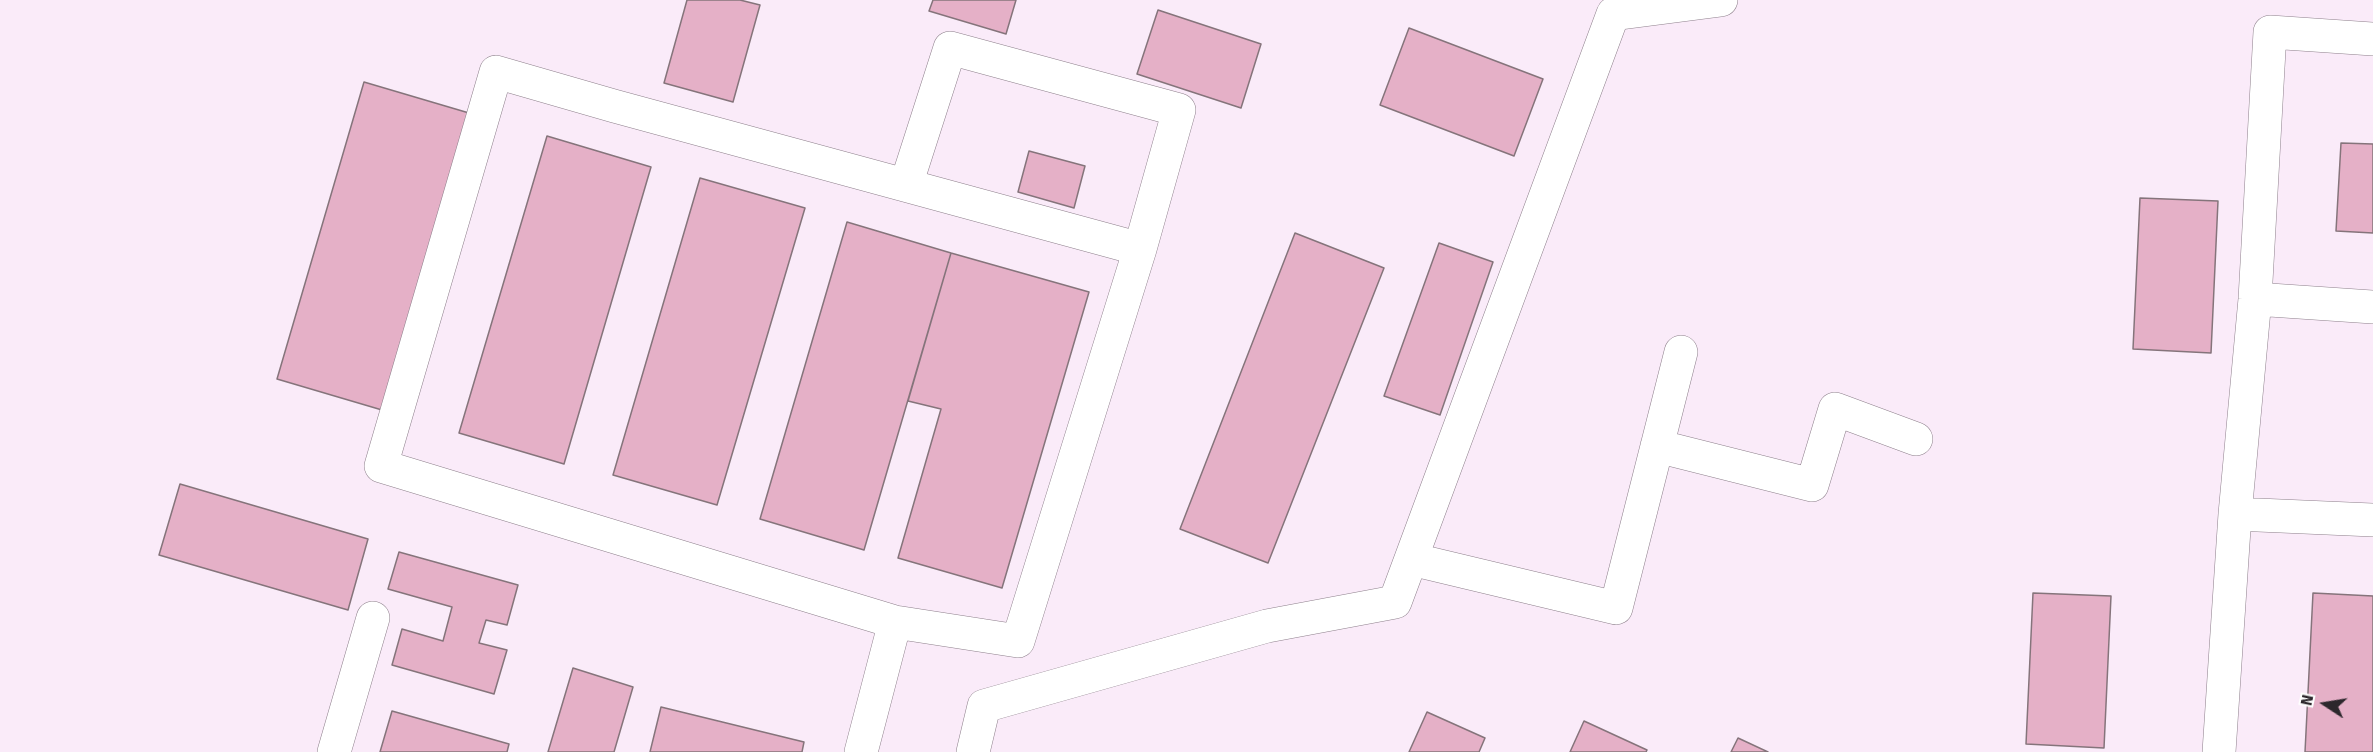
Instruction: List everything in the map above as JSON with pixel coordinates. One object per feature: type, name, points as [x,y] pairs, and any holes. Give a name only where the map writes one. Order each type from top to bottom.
[{"type":"street","points":[[973,752],[984,706],[1267,626],[1395,602],[1613,14],[1721,0]]},
{"type":"street","points":[[2219,752],[2235,514],[2255,299],[2270,32],[2373,39]]},
{"type":"street","points":[[906,185],[950,48],[1179,110],[1140,249],[1018,641],[896,622],[381,466],[495,72],[906,185],[1140,249]]},
{"type":"street","points":[[2255,299],[2373,307]]},
{"type":"street","points":[[1411,558],[1616,608],[1681,352]]},
{"type":"street","points":[[1657,446],[1812,485],[1835,409],[1916,439]]},
{"type":"street","points":[[2235,514],[2373,520]]},
{"type":"street","points":[[334,752],[373,618]]},
{"type":"street","points":[[861,752],[896,622]]},
{"type":"building","points":[[687,0],[740,0],[760,5],[733,102],[664,83]]},
{"type":"building","points":[[933,0],[1016,0],[1006,34],[929,11]]},
{"type":"building","points":[[1158,10],[1261,44],[1241,108],[1137,74]]},
{"type":"building","points":[[1409,28],[1543,79],[1514,156],[1380,105]]},
{"type":"building","points":[[364,82],[469,113],[382,410],[277,379]]},
{"type":"building","points":[[547,136],[651,167],[564,464],[459,433]]},
{"type":"building","points":[[2341,143],[2373,144],[2373,233],[2336,231]]},
{"type":"building","points":[[1029,151],[1085,166],[1074,208],[1018,192]]},
{"type":"building","points":[[700,178],[805,208],[717,505],[613,475]]},
{"type":"building","points":[[2140,198],[2218,201],[2211,353],[2133,349]]},
{"type":"building","points":[[847,222],[951,253],[864,550],[760,519]]},
{"type":"building","points":[[1295,233],[1384,268],[1268,563],[1180,529]]},
{"type":"building","points":[[1439,243],[1493,262],[1440,415],[1384,396]]},
{"type":"building","points":[[951,253],[1089,292],[1002,588],[898,558],[941,409],[908,401]]},
{"type":"building","points":[[180,484],[368,539],[348,610],[159,555]]},
{"type":"building","points":[[399,552],[518,585],[507,625],[486,620],[479,643],[507,650],[494,694],[392,665],[402,629],[443,641],[452,607],[388,589]]},
{"type":"building","points":[[2033,593],[2111,596],[2104,748],[2026,744]]},
{"type":"building","points":[[2313,593],[2373,596],[2373,752],[2305,752]]},
{"type":"building","points":[[573,668],[633,687],[614,752],[548,752]]},
{"type":"building","points":[[661,707],[804,742],[802,752],[650,752]]},
{"type":"building","points":[[392,711],[509,744],[507,752],[380,752]]},
{"type":"building","points":[[1427,712],[1485,738],[1479,752],[1409,752]]},
{"type":"building","points":[[1584,721],[1647,750],[1646,752],[1570,752]]},
{"type":"building","points":[[1738,738],[1768,752],[1731,752]]}]
